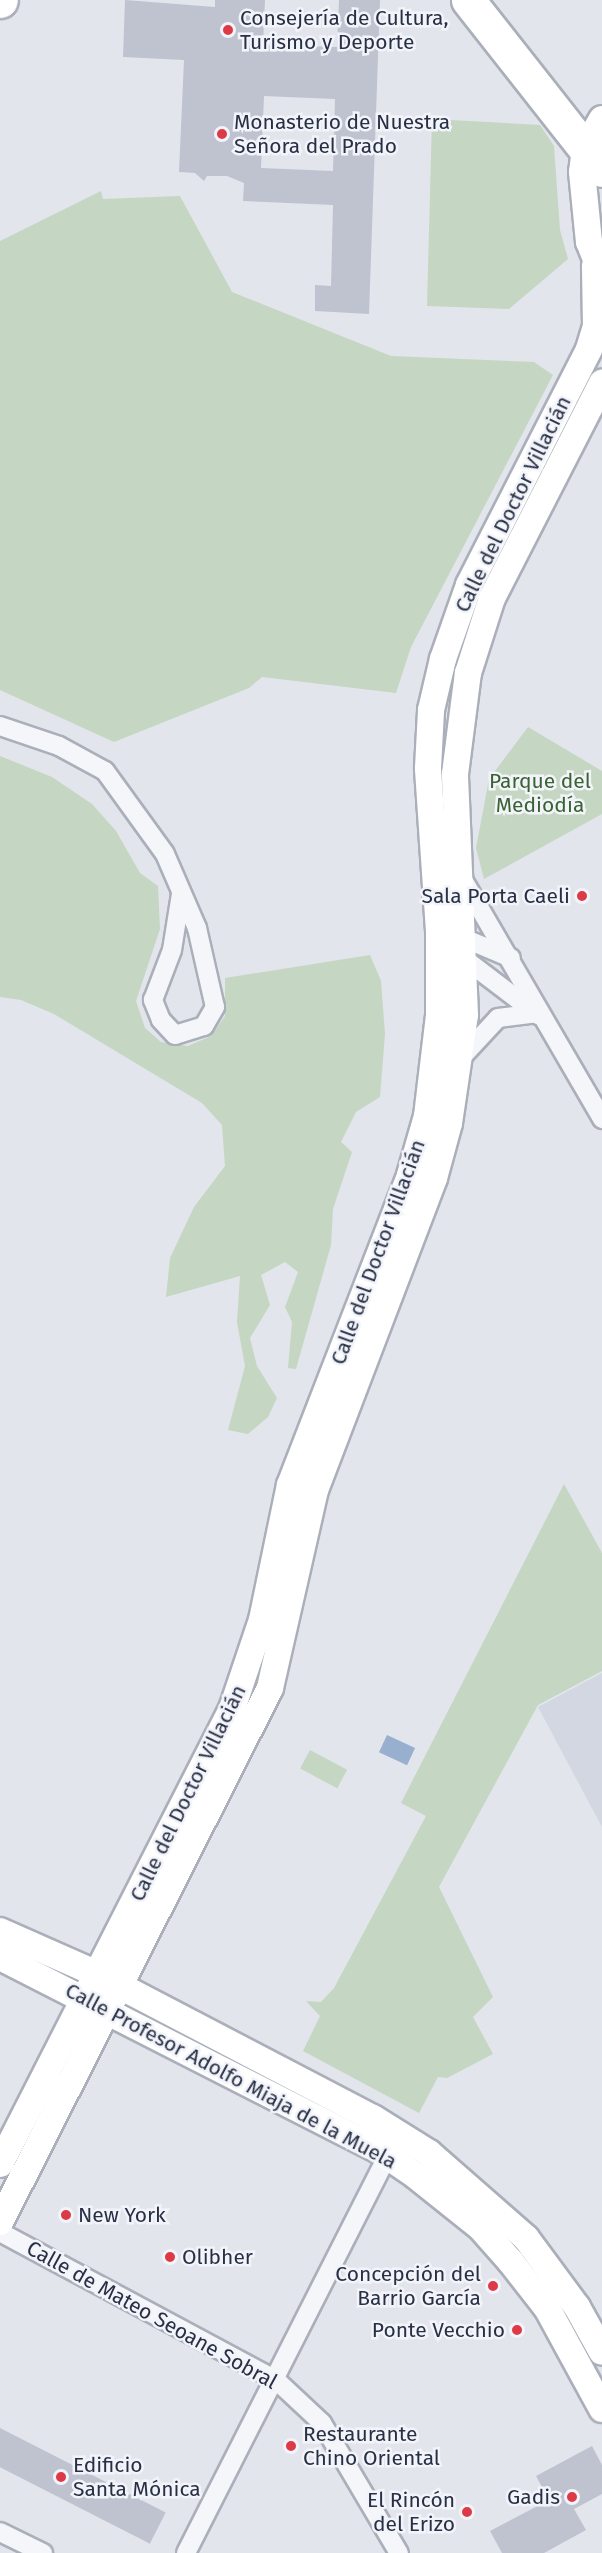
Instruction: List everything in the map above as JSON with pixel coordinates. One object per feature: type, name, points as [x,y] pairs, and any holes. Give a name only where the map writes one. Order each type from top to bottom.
[{"type":"highway","points":[[468,0],[597,140]]},
{"type":"highway","points":[[496,0],[597,140]]},
{"type":"street","name":"Calle del Doctor Villacián","points":[[0,2222],[122,1987],[270,1688],[315,1490],[434,1178],[461,1058],[453,951],[428,768],[431,710],[443,659],[477,567],[589,349],[596,326],[599,270],[584,208],[597,140]]},
{"type":"street","name":"Calle del Doctor Villacián","points":[[0,2164],[213,1748],[248,1668],[290,1485],[410,1175],[427,1116],[462,878],[454,774],[468,673],[492,598],[602,383]]},
{"type":"street","points":[[0,726],[59,746],[105,771],[141,814],[165,854],[197,928],[215,1006],[204,1026],[176,1035],[161,1020],[153,1000],[172,950],[181,894]]},
{"type":"street","points":[[462,878],[558,1036],[602,1119]]},
{"type":"street","points":[[453,951],[488,946],[512,959]]},
{"type":"street","points":[[453,951],[515,994],[558,1036]]},
{"type":"street","points":[[461,1058],[498,1018],[515,994],[522,976]]},
{"type":"street","points":[[498,1018],[536,1013]]},
{"type":"street","name":"Calle Profesor Adolfo Miaja de la Muela","points":[[0,1931],[97,1974],[373,2118],[429,2153],[526,2238],[577,2307],[602,2352]]},
{"type":"street","name":"Calle Profesor Adolfo Miaja de la Muela","points":[[0,1957],[387,2156],[480,2227],[511,2262],[547,2308],[602,2409]]},
{"type":"street","points":[[186,2553],[276,2380],[387,2156]]},
{"type":"street","name":"Calle de Mateo Seoane Sobral","points":[[0,2232],[276,2380],[322,2423],[399,2553]]},
{"type":"street","points":[[0,2532],[43,2553]]},
{"type":"shaded area","points":[[602,1673],[602,1827],[538,1707]]},
{"type":"green space","points":[[432,119],[540,125],[554,146],[560,230],[568,259],[509,309],[427,306]]},
{"type":"green space","points":[[101,191],[103,199],[180,196],[232,292],[391,356],[534,362],[553,375],[411,647],[396,693],[262,677],[249,688],[114,742],[0,690],[0,241]]},
{"type":"green space","name":"Parque del Mediodía","points":[[528,727],[602,771],[602,814],[484,879],[476,848],[489,779]]},
{"type":"green space","points":[[0,756],[52,777],[92,804],[116,831],[140,873],[158,886],[160,929],[136,1001],[145,1028],[161,1042],[188,1046],[211,1036],[225,1016],[225,978],[370,955],[381,981],[385,1034],[380,1097],[356,1112],[341,1142],[352,1152],[333,1209],[331,1245],[296,1369],[288,1368],[292,1322],[285,1307],[298,1272],[285,1262],[261,1275],[270,1305],[250,1338],[257,1366],[277,1398],[268,1417],[248,1434],[228,1430],[245,1366],[237,1322],[240,1276],[166,1297],[170,1258],[194,1207],[225,1166],[222,1125],[202,1103],[54,1014],[21,1000],[0,997]]},
{"type":"green space","points":[[564,1484],[602,1553],[602,1671],[538,1705],[439,1887],[493,1997],[473,2017],[493,2054],[447,2078],[438,2077],[419,2113],[303,2051],[320,2016],[306,2001],[321,2002],[334,1988],[426,1816],[401,1803]]},
{"type":"green space","points":[[310,1750],[347,1770],[337,1788],[300,1769]]},
{"type":"water","points":[[387,1735],[415,1748],[407,1765],[379,1752]]},
{"type":"building","name":"Monasterio de Nuestra Señora del Prado","points":[[125,0],[215,7],[215,0],[265,0],[263,45],[337,47],[339,0],[380,0],[369,314],[315,311],[315,285],[331,286],[333,205],[243,201],[244,183],[227,176],[207,176],[204,181],[195,173],[179,172],[184,60],[123,57]],"holes":[[[264,96],[335,99],[333,171],[261,168]]]},
{"type":"building","name":"Edificio Santa Mónica","points":[[0,2428],[166,2512],[150,2544],[0,2467]]},
{"type":"building","name":"Gadis","points":[[592,2446],[602,2465],[602,2494],[574,2509],[586,2530],[544,2553],[502,2553],[490,2531],[549,2500],[536,2476]]},
{"type":"place","name":"Consejería de Cultura, Turismo y Deporte","points":[[228,30]]},
{"type":"place","name":"Monasterio de Nuestra Señora del Prado","points":[[222,134]]},
{"type":"place","name":"Sala Porta Caeli","points":[[582,896]]},
{"type":"place","name":"New York","points":[[66,2215]]},
{"type":"place","name":"Olibher","points":[[170,2257]]},
{"type":"place","name":"Concepción del Barrio García","points":[[493,2286]]},
{"type":"place","name":"Ponte Vecchio","points":[[517,2330]]},
{"type":"place","name":"Restaurante Chino Oriental","points":[[291,2446]]},
{"type":"place","name":"Edificio Santa Mónica","points":[[61,2477]]},
{"type":"place","name":"Gadis","points":[[572,2497]]},
{"type":"place","name":"El Rincón del Erizo","points":[[467,2512]]}]
